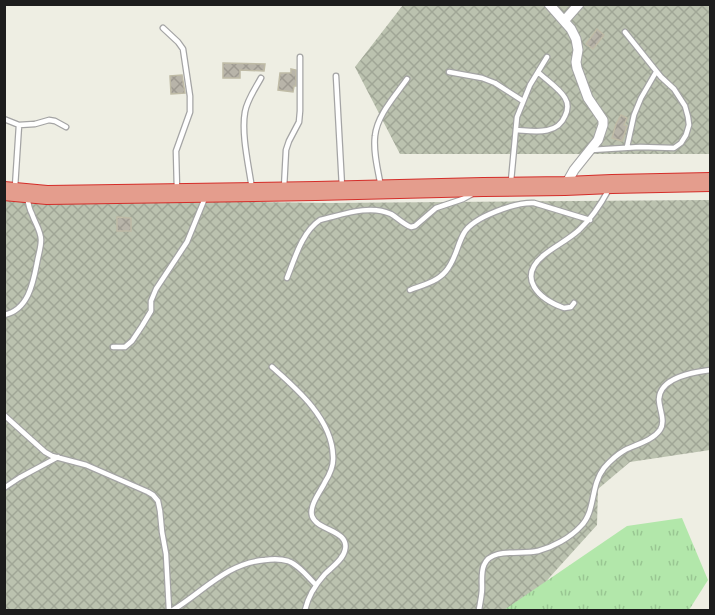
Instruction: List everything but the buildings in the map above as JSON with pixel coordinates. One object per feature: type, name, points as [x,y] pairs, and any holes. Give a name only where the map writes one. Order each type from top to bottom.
[{"type":"highway","points":[[15,192],[47,195],[711,182]]},
{"type":"street","points":[[549,4],[576,39],[577,68],[588,98],[603,120],[598,140],[574,170],[566,186]]},
{"type":"street","points":[[564,21],[579,4]]},
{"type":"lane","points":[[163,28],[183,49],[190,96],[190,112],[176,151],[177,192]]},
{"type":"lane","points":[[591,150],[627,147],[674,148],[681,143],[689,125],[685,106],[674,89],[656,72],[625,33]]},
{"type":"lane","points":[[284,191],[286,150],[299,122],[300,57]]},
{"type":"lane","points":[[511,187],[517,117],[537,72],[547,57]]},
{"type":"lane","points":[[449,72],[482,78],[495,83],[523,101]]},
{"type":"lane","points":[[516,130],[547,131],[557,127],[565,116],[567,107],[565,99],[537,72]]},
{"type":"lane","points":[[627,147],[634,115],[656,72]]},
{"type":"lane","points":[[336,76],[342,190]]},
{"type":"lane","points":[[252,191],[244,125],[245,112],[248,100],[261,78]]},
{"type":"lane","points":[[382,189],[375,133],[379,122],[407,79]]},
{"type":"lane","points":[[4,119],[19,125],[49,120],[66,127]]},
{"type":"lane","points":[[4,315],[15,311],[29,294],[42,239],[31,213],[15,192],[19,125]]},
{"type":"lane","points":[[574,303],[571,307],[564,308],[540,294],[533,288],[530,279],[532,270],[544,254],[578,232],[590,220],[612,184]]},
{"type":"lane","points":[[287,278],[308,231],[320,220],[373,210],[391,214],[411,227],[436,208],[463,199],[483,187]]},
{"type":"lane","points":[[113,347],[125,347],[132,341],[151,311],[151,301],[156,289],[187,242],[206,192]]},
{"type":"lane","points":[[410,290],[429,284],[440,277],[454,258],[469,226],[477,220],[513,205],[525,202],[534,203],[590,220]]},
{"type":"lane","points":[[272,367],[294,386],[318,414],[328,434],[333,463],[313,505],[312,513],[318,523],[344,540],[346,550],[316,585],[310,594],[305,610]]},
{"type":"lane","points":[[479,610],[482,574],[489,558],[496,554],[538,551],[567,538],[582,526],[590,514],[598,476],[622,452],[647,440],[663,424],[659,398],[662,389],[669,382],[680,377],[711,370]]},
{"type":"lane","points":[[4,415],[45,452],[86,465],[153,495],[158,501],[166,554],[169,610]]},
{"type":"lane","points":[[4,488],[58,457]]},
{"type":"lane","points":[[174,610],[226,572],[241,564],[257,560],[288,561],[316,585]]},
{"type":"shaded area","points":[[403,5],[710,5],[710,154],[400,154],[355,67]]},
{"type":"shaded area","points":[[5,199],[329,203],[710,200],[710,450],[630,462],[598,489],[597,525],[520,610],[5,610]]},
{"type":"green space","points":[[682,518],[708,580],[689,610],[504,610],[627,526]]}]
